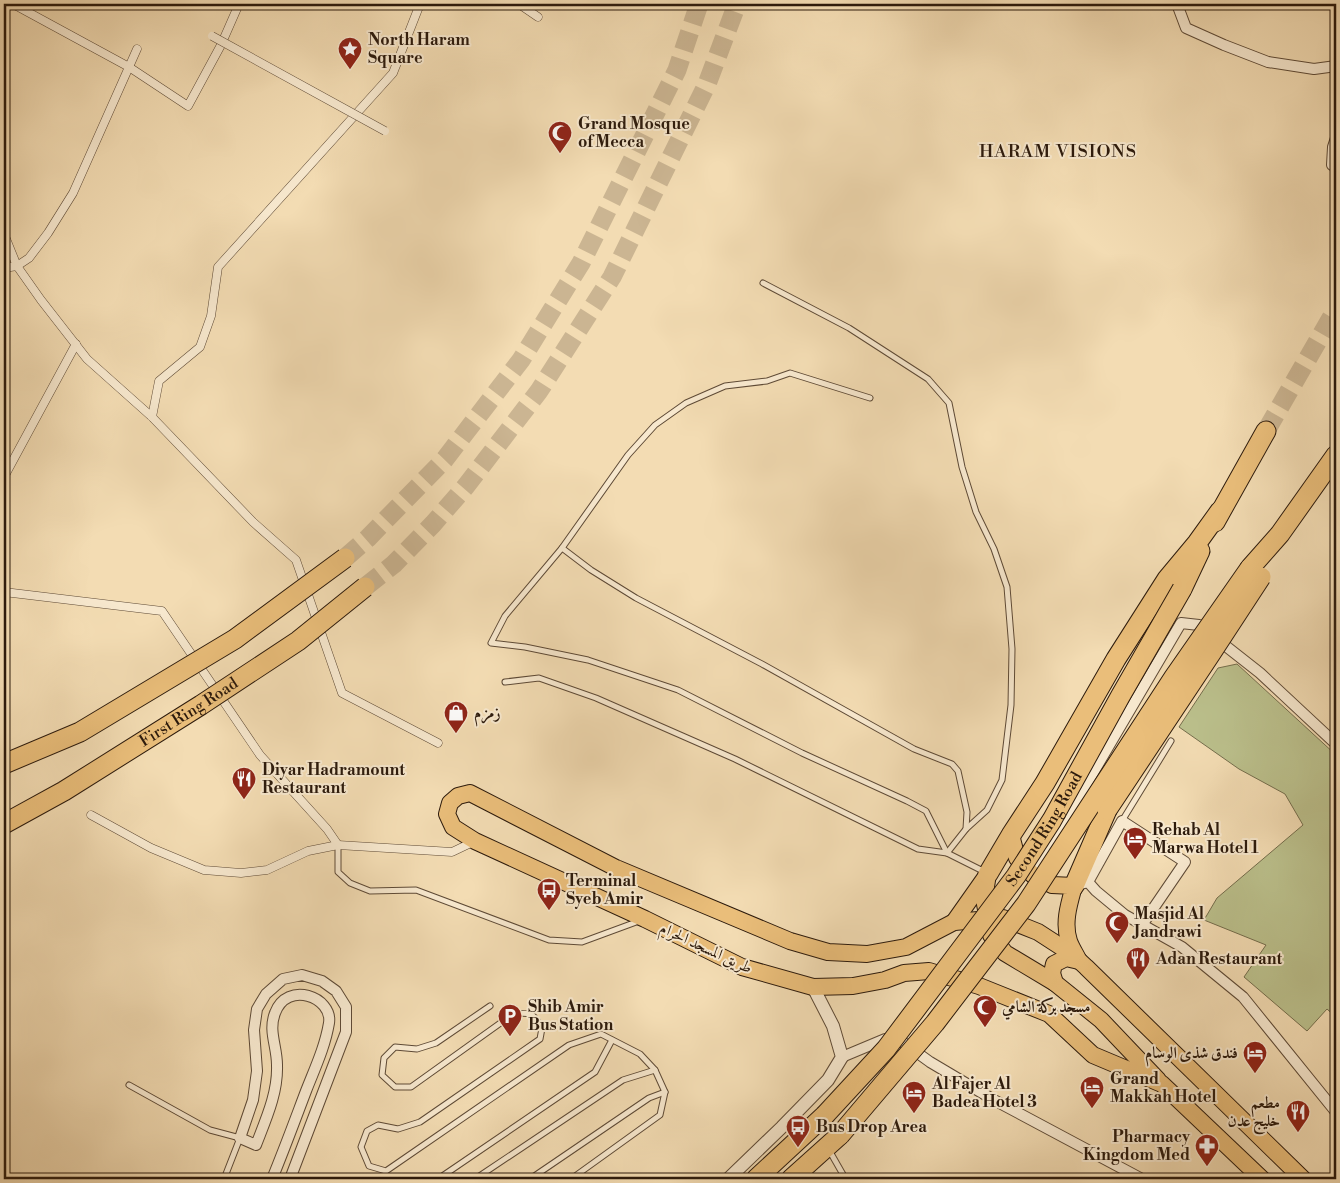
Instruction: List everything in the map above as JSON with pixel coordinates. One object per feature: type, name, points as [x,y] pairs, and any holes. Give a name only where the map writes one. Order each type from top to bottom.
[{"type":"highway","name":"Second Ring Road","points":[[756,1179],[825,1115],[886,1049],[1016,876],[1052,820],[1121,695],[1174,584],[1220,511],[1266,431]]},
{"type":"highway","name":"Second Ring Road","points":[[791,1179],[834,1141],[935,1023],[1026,904],[1174,677],[1255,572],[1336,454]]},
{"type":"highway","points":[[4,764],[80,732],[235,639],[345,558]]},
{"type":"highway","points":[[1081,884],[1114,815],[1210,655],[1255,572]]},
{"type":"highway","points":[[988,874],[1045,783],[1116,659],[1174,584]]},
{"type":"highway","name":"First Ring Road","points":[[4,824],[64,791],[298,642],[365,587]]},
{"type":"main road","name":"طريق المسجد الحرام","points":[[954,922],[906,947],[867,954],[828,952],[790,940],[616,868],[470,793],[458,796],[450,803],[447,814],[453,828],[475,840],[742,967],[813,987],[853,986],[885,980],[904,973],[929,971],[979,986],[1049,1014],[1093,1055],[1162,1084]]},
{"type":"main road","points":[[1011,835],[1018,858],[1033,875],[1052,885],[1081,884]]},
{"type":"main road","points":[[954,922],[988,874]]},
{"type":"main road","points":[[988,874],[984,900],[990,935],[1005,953],[1055,983],[1101,1020],[1254,1178]]},
{"type":"main road","points":[[1079,961],[1069,941],[1066,924],[1068,908],[1081,884]]},
{"type":"main road","points":[[954,922],[1003,918],[1038,932],[1072,954],[1303,1179]]},
{"type":"main road","points":[[1055,983],[1052,973],[1054,964],[1066,958],[1079,961]]},
{"type":"street","points":[[13,4],[129,67],[188,106],[221,45],[239,4]]},
{"type":"street","points":[[152,417],[159,381],[200,347],[211,316],[218,267],[393,73],[420,4]]},
{"type":"street","points":[[519,4],[538,17]]},
{"type":"street","points":[[1177,4],[1186,28],[1224,45],[1268,62],[1314,69],[1336,66]]},
{"type":"street","points":[[212,36],[385,131]]},
{"type":"street","points":[[4,268],[17,266],[29,258],[48,233],[73,193],[137,49]]},
{"type":"street","points":[[1336,138],[1333,147],[1332,165],[1336,165]]},
{"type":"street","points":[[4,234],[17,266],[87,359],[152,417],[253,522],[296,560],[342,693],[438,744]]},
{"type":"street","points":[[4,477],[76,344]]},
{"type":"street","points":[[4,592],[162,611],[260,755],[327,830],[338,845]]},
{"type":"street","points":[[1033,875],[1181,623],[1199,625],[1260,674],[1336,744]]},
{"type":"street","points":[[91,815],[151,848],[204,870],[241,873],[267,870],[308,851],[338,845],[452,852],[475,840]]},
{"type":"street","points":[[1114,815],[1185,862],[1142,925]]},
{"type":"street","points":[[1081,884],[1096,891],[1125,916],[1182,948],[1243,997],[1336,1112]]},
{"type":"street","points":[[272,1179],[324,1045],[330,1020],[325,1006],[312,997],[298,993],[283,999],[275,1011],[271,1025],[278,1064],[275,1093],[256,1145],[240,1138],[253,1100],[257,1071],[254,1030],[257,1009],[266,994],[283,979],[302,974],[322,981],[336,991],[346,1007],[346,1032],[290,1179]]},
{"type":"street","points":[[813,987],[833,1026],[842,1057]]},
{"type":"street","points":[[728,1179],[828,1080],[842,1057],[885,1040],[901,1041],[930,1062],[994,1100],[1137,1178]]},
{"type":"lane","points":[[763,283],[849,328],[928,379],[949,403],[962,467],[976,512],[994,549],[1008,587],[1012,649],[1011,705],[1002,780],[988,810],[966,829],[947,853]]},
{"type":"lane","points":[[870,398],[790,373],[767,381],[724,386],[686,403],[655,425],[628,455],[562,548],[505,616],[491,643],[525,647],[588,660],[678,690],[802,753],[907,801],[926,812],[947,853]]},
{"type":"lane","points":[[562,548],[636,598],[762,664],[914,749],[952,764],[958,771],[967,812],[966,829]]},
{"type":"lane","points":[[505,682],[539,678],[596,698],[735,758],[918,849],[947,853],[988,874]]},
{"type":"lane","points":[[1114,815],[1171,741]]},
{"type":"lane","points":[[338,845],[338,872],[350,883],[370,891],[416,890],[549,940],[582,942],[644,919]]},
{"type":"lane","points":[[490,1006],[436,1044],[417,1049],[395,1047],[384,1058],[382,1075],[395,1087],[411,1086],[514,1014],[526,1012],[536,1017],[542,1028],[540,1039],[420,1122],[398,1129],[378,1125],[367,1132],[362,1147],[369,1166],[386,1171],[569,1045],[601,1034],[640,1054],[656,1070],[665,1092],[660,1116],[571,1179]]},
{"type":"lane","points":[[438,1179],[595,1072],[612,1040]]},
{"type":"lane","points":[[475,1179],[623,1080],[656,1070]]},
{"type":"lane","points":[[129,1085],[210,1130],[240,1138],[224,1179]]},
{"type":"lane","points":[[530,1179],[649,1098],[665,1092]]},
{"type":"lane","points":[[834,1141],[845,1178]]},
{"type":"green space","points":[[1237,664],[1336,755],[1336,1017],[1327,1009],[1307,1031],[1244,977],[1266,945],[1204,920],[1217,898],[1303,825],[1285,794],[1239,769],[1179,727],[1218,668]]},
{"type":"tunnel","points":[[345,558],[368,538],[445,459],[521,360],[581,263],[677,70],[699,4]]},
{"type":"tunnel","points":[[365,587],[394,564],[433,524],[466,486],[539,391],[612,277],[707,84],[737,4]]},
{"type":"tunnel","points":[[1266,431],[1336,310]]},
{"type":"place","name":"North Haram Square","points":[[350,70]]},
{"type":"place","name":"Grand Mosque of Mecca","points":[[560,154]]},
{"type":"place","name":"زمزم","points":[[456,734]]},
{"type":"place","name":"Diyar Hadramount Restaurant","points":[[244,800]]},
{"type":"place","name":"Rehab Al Marwa Hotel 1","points":[[1135,860]]},
{"type":"place","name":"Terminal Syeb Amir","points":[[549,911]]},
{"type":"place","name":"Masjid Al Jandrawi","points":[[1117,944]]},
{"type":"place","name":"Adan Restaurant","points":[[1138,980]]},
{"type":"place","name":"مسجد بركة الشامي","points":[[985,1028]]},
{"type":"place","name":"Shib Amir Bus Station","points":[[510,1037]]},
{"type":"place","name":"فندق شذى الوسام","points":[[1255,1074]]},
{"type":"place","name":"Grand Makkah Hotel","points":[[1092,1109]]},
{"type":"place","name":"Al Fajer Al Badea Hotel 3","points":[[914,1114]]},
{"type":"place","name":"مطعم خليج عدن","points":[[1298,1133]]},
{"type":"place","name":"Bus Drop Area","points":[[798,1148]]},
{"type":"place","name":"Pharmacy Kingdom Med","points":[[1207,1167]]},
{"type":"district","name":"HARAM VISIONS","points":[[1058,151]]}]
